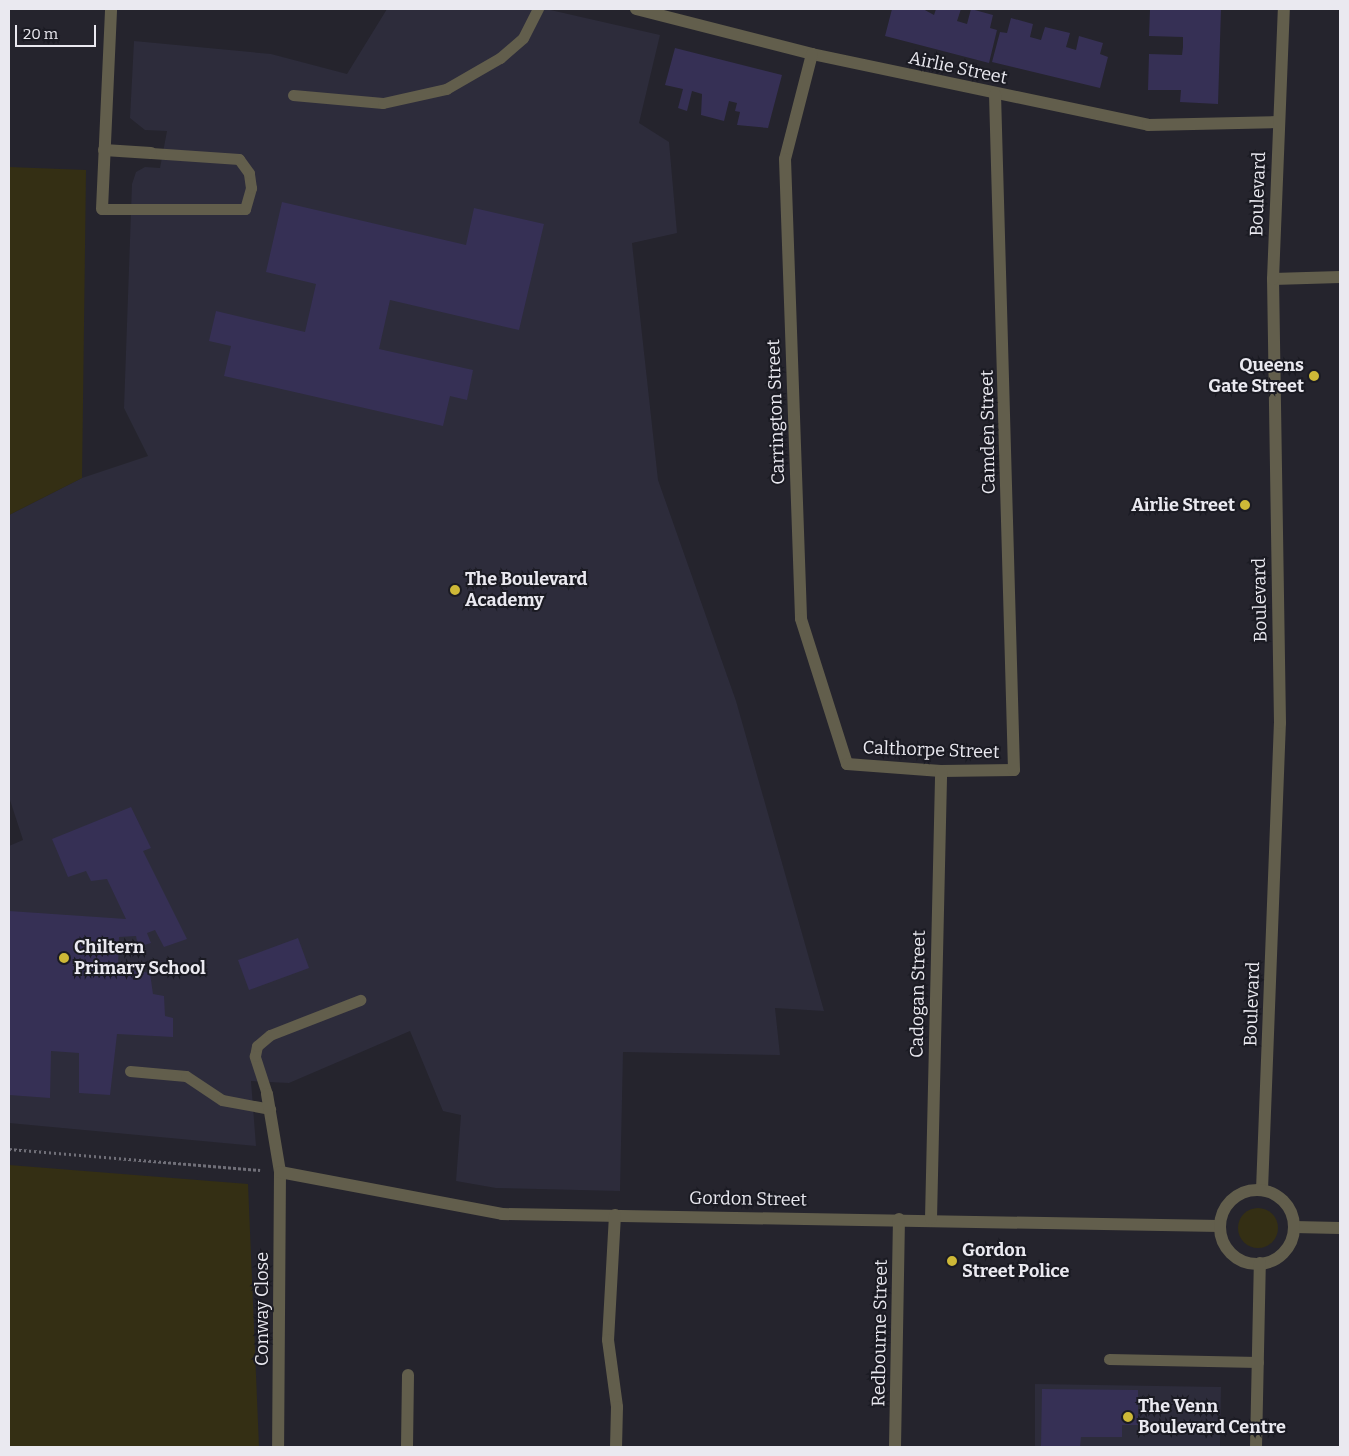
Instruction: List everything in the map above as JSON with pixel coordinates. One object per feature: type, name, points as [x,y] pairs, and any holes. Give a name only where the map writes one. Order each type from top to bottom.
[{"type":"street","points":[[102,208],[111,9]]},
{"type":"street","name":"Airlie Street","points":[[636,9],[812,54],[1148,125],[1278,122]]},
{"type":"street","name":"Boulevard","points":[[1262,1190],[1280,723],[1273,280],[1284,9]]},
{"type":"street","name":"Carrington Street","points":[[812,54],[784,159],[800,619],[847,764]]},
{"type":"street","name":"Camden Street","points":[[995,94],[1014,770]]},
{"type":"street","points":[[104,150],[151,153]]},
{"type":"street","points":[[1273,280],[1340,277]]},
{"type":"street","name":"Calthorpe Street","points":[[847,764],[941,770],[1014,770]]},
{"type":"street","name":"Cadogan Street","points":[[931,1219],[941,770]]},
{"type":"street","name":"Conway Close","points":[[267,1094],[280,1172],[278,1447]]},
{"type":"street","name":"Gordon Street","points":[[280,1172],[502,1214],[931,1219],[1220,1226]]},
{"type":"street","points":[[1250,1190],[1262,1190],[1282,1199],[1293,1217],[1294,1228],[1287,1248],[1270,1261],[1260,1263],[1237,1257],[1222,1238],[1220,1226],[1228,1203],[1250,1190]]},
{"type":"street","points":[[615,1215],[608,1340],[617,1407],[616,1447]]},
{"type":"street","name":"Redbourne Street","points":[[895,1447],[899,1219]]},
{"type":"street","points":[[1294,1228],[1340,1228]]},
{"type":"street","points":[[1256,1447],[1260,1263]]},
{"type":"street","points":[[407,1447],[408,1375]]},
{"type":"lane","points":[[294,95],[383,102],[446,89],[500,58],[522,38],[538,9]]},
{"type":"lane","points":[[102,208],[246,209],[251,188],[249,173],[239,159],[151,153]]},
{"type":"lane","points":[[267,1094],[255,1056],[257,1046],[270,1035],[360,1000]]},
{"type":"lane","points":[[130,1071],[186,1076],[222,1100],[270,1109]]},
{"type":"lane","points":[[1109,1359],[1258,1362]]},
{"type":"path","points":[[9,1149],[280,1172]]},
{"type":"shaded area","name":"The Boulevard Academy","points":[[387,9],[546,9],[660,35],[639,123],[669,142],[677,233],[632,243],[658,480],[736,701],[824,1011],[775,1008],[780,1055],[623,1052],[620,1191],[496,1188],[456,1181],[461,1115],[443,1111],[410,1031],[289,1083],[251,1081],[256,1146],[9,1123],[9,846],[23,840],[9,797],[9,515],[82,478],[148,456],[124,408],[132,184],[136,172],[145,167],[160,168],[167,131],[145,130],[130,118],[134,41],[271,54],[347,74]]},
{"type":"shaded area","points":[[9,167],[86,170],[82,478],[9,515]]},
{"type":"shaded area","points":[[9,1165],[248,1184],[259,1447],[9,1447]]},
{"type":"shaded area","points":[[1262,1208],[1269,1211],[1275,1217],[1278,1228],[1277,1236],[1269,1245],[1262,1248],[1254,1248],[1247,1245],[1239,1236],[1238,1224],[1241,1217],[1250,1209]]},
{"type":"shaded area","name":"The Venn Boulevard Centre","points":[[1035,1384],[1221,1387],[1220,1447],[1035,1447]]},
{"type":"building","points":[[892,9],[923,9],[934,15],[936,9],[961,9],[957,21],[967,24],[971,9],[993,15],[990,28],[997,30],[989,63],[885,36]]},
{"type":"building","points":[[1150,9],[1221,9],[1218,104],[1180,102],[1181,90],[1148,90],[1149,54],[1182,55],[1183,47],[1183,37],[1149,36]]},
{"type":"building","points":[[1011,18],[1033,24],[1030,37],[1041,40],[1045,27],[1070,33],[1066,47],[1076,50],[1079,36],[1103,43],[1100,54],[1108,57],[1100,88],[992,62],[1000,32],[1007,33]]},
{"type":"building","points":[[675,48],[782,75],[768,128],[737,125],[740,112],[735,111],[737,103],[729,101],[724,121],[701,115],[702,94],[692,91],[687,111],[678,108],[683,89],[665,85]]},
{"type":"building","points":[[282,202],[466,245],[474,208],[544,224],[519,330],[390,300],[379,349],[473,370],[467,400],[450,396],[443,426],[224,376],[231,346],[209,341],[216,311],[305,332],[316,284],[266,272]]},
{"type":"building","name":"Chiltern Primary School","points":[[131,807],[151,848],[143,851],[187,939],[164,947],[155,930],[147,933],[151,943],[138,947],[136,936],[119,937],[118,968],[150,973],[153,994],[164,996],[165,1016],[173,1018],[173,1037],[117,1034],[110,1095],[79,1093],[79,1053],[51,1051],[50,1098],[9,1095],[9,911],[126,919],[107,879],[91,881],[86,871],[68,877],[52,839]]},
{"type":"building","points":[[298,938],[309,968],[249,990],[238,960]]},
{"type":"building","points":[[1042,1389],[1138,1390],[1138,1425],[1122,1425],[1122,1437],[1081,1437],[1080,1447],[1041,1447]]},
{"type":"place","name":"Queens Gate Street","points":[[1314,376]]},
{"type":"place","name":"Airlie Street","points":[[1245,505]]},
{"type":"place","name":"The Boulevard Academy","points":[[455,590]]},
{"type":"place","name":"Chiltern Primary School","points":[[64,958]]},
{"type":"place","name":"Gordon Street Police","points":[[952,1261]]},
{"type":"place","name":"The Venn Boulevard Centre","points":[[1128,1417]]}]
